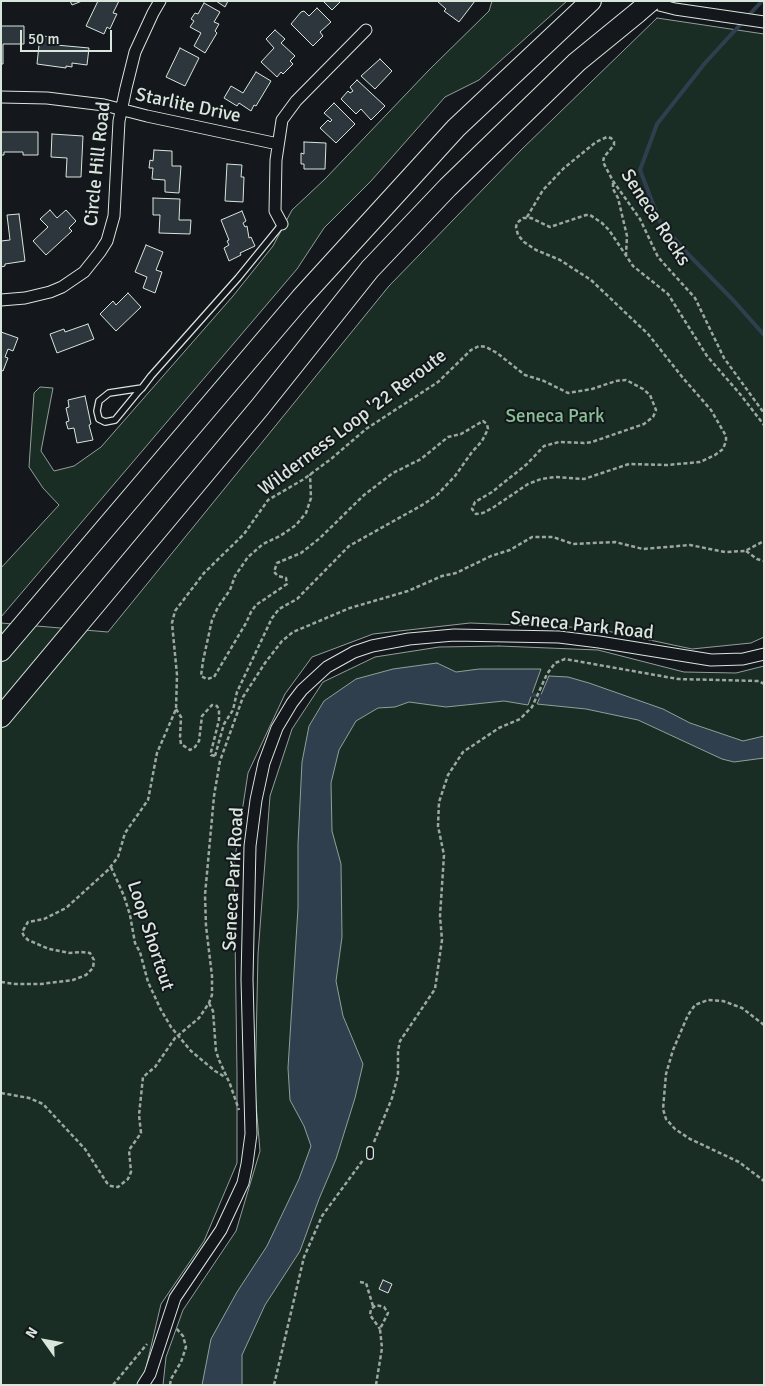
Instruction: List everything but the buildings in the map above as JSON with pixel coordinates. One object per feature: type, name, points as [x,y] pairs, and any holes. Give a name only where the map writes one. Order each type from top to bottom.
[{"type":"highway","points":[[1,651],[301,298],[456,128],[591,1]]},
{"type":"highway","points":[[1,717],[260,407],[370,269],[448,187],[577,62],[644,5]]},
{"type":"street","name":"Circle Hill Road","points":[[1,300],[25,298],[62,287],[84,272],[100,252],[111,229],[114,216],[121,109],[135,52],[160,1]]},
{"type":"street","points":[[644,5],[764,22]]},
{"type":"street","points":[[282,224],[275,211],[276,160],[282,120],[292,107],[366,30]]},
{"type":"street","name":"Starlite Drive","points":[[1,97],[72,100],[278,144]]},
{"type":"street","name":"Seneca Park Road","points":[[143,1385],[150,1374],[176,1298],[221,1230],[234,1205],[248,1164],[251,1134],[247,980],[250,846],[256,800],[264,764],[277,728],[302,690],[328,667],[354,652],[372,646],[409,639],[454,635],[559,637],[711,660],[743,659],[764,654]]},
{"type":"lane","points":[[142,388],[109,393],[99,401],[97,411],[99,419],[106,422],[115,420],[238,278],[282,224]]},
{"type":"path","name":"Seneca Rocks","points":[[527,217],[539,194],[551,180],[592,145],[607,137],[611,138],[614,146],[604,157],[603,162],[613,181],[640,219],[658,257],[695,298],[724,358],[764,413]]},
{"type":"path","points":[[613,181],[613,189],[618,198],[627,236],[626,255]]},
{"type":"path","points":[[527,217],[550,227],[581,215],[590,215],[602,223],[640,272],[668,294],[707,356],[764,425]]},
{"type":"path","name":"Wilderness Loop '22 Reroute","points":[[1,982],[15,984],[58,983],[73,980],[90,972],[93,968],[94,960],[90,954],[81,952],[70,953],[45,948],[28,940],[22,932],[28,922],[44,919],[66,908],[111,867],[118,857],[125,833],[148,800],[157,752],[176,709],[177,675],[172,623],[175,610],[204,573],[244,534],[268,500],[310,474],[366,429],[438,382],[471,350],[479,346],[486,347],[497,353],[525,375],[544,381],[568,393],[626,380],[650,395],[656,410],[654,417],[650,420],[589,443],[559,442],[544,446],[527,464],[492,492],[475,502],[472,510],[476,514],[483,513],[494,507],[528,484],[541,478],[584,479],[629,464],[667,465],[700,462],[715,455],[723,448],[726,436],[711,410],[633,318],[595,283],[560,260],[532,248],[521,239],[516,227],[520,220],[527,217]]},
{"type":"path","points":[[176,709],[181,717],[181,744],[190,750],[199,741],[202,716],[212,705],[217,706],[219,720],[211,752],[211,755],[215,756],[224,724],[232,710],[238,692],[272,618],[279,609],[297,600],[350,546],[437,495],[455,476],[482,441],[488,428],[487,424],[484,421],[461,434],[441,441],[427,455],[393,473],[369,491],[320,538],[301,553],[278,563],[274,572],[278,576],[286,578],[287,584],[256,605],[214,677],[207,679],[201,676],[202,661],[212,620],[218,607],[230,590],[235,576],[248,556],[263,544],[296,526],[306,513],[311,498],[312,482],[310,474]]},
{"type":"path","points":[[1,1093],[26,1097],[43,1104],[85,1149],[103,1178],[111,1186],[118,1187],[130,1176],[129,1150],[141,1133],[139,1115],[143,1077],[155,1067],[172,1040],[199,1018],[209,1003],[213,988],[206,934],[205,895],[210,832],[218,772],[227,739],[243,697],[258,673],[285,639],[301,628],[350,608],[408,591],[442,576],[456,573],[491,556],[510,550],[532,537],[553,537],[573,544],[615,542],[643,549],[685,544],[725,552],[745,551],[764,541]]},
{"type":"path","points":[[745,551],[764,561]]},
{"type":"path","points":[[274,1385],[304,1257],[322,1216],[370,1153],[392,1098],[398,1075],[400,1041],[435,989],[442,940],[440,916],[444,855],[438,818],[439,802],[448,775],[463,752],[499,728],[520,719],[532,707],[547,674],[555,663],[565,660],[678,679],[758,681],[764,684]]},
{"type":"path","name":"Loop Shortcut","points":[[111,867],[124,896],[130,915],[135,943],[140,952],[148,982],[160,1010],[191,1051],[225,1077]]},
{"type":"path","points":[[764,1025],[742,1008],[722,1001],[708,1000],[696,1005],[688,1015],[673,1050],[666,1074],[663,1109],[666,1119],[675,1129],[690,1139],[739,1162],[764,1181]]},
{"type":"path","points":[[209,1003],[213,1011],[216,1051],[239,1111]]},
{"type":"path","points":[[360,1282],[366,1283],[373,1306],[370,1315],[380,1329],[382,1348],[376,1385]]},
{"type":"path","points":[[373,1306],[380,1305],[388,1313],[380,1329]]},
{"type":"path","points":[[167,1323],[174,1326],[183,1336],[186,1347],[170,1385]]},
{"type":"path","points":[[113,1385],[151,1341]]},
{"type":"green space","points":[[492,1],[567,1],[479,80],[445,97],[371,181],[324,228],[297,269],[1,617],[1,568],[59,505],[43,488],[29,467],[34,393],[40,387],[53,388],[41,451],[54,471],[74,466],[101,447],[233,296],[273,246],[292,210],[325,179],[429,70],[489,11]]},
{"type":"green space","name":"Seneca Park","points":[[657,18],[764,34],[764,637],[751,643],[692,649],[593,628],[470,623],[373,634],[312,657],[285,694],[248,773],[234,864],[237,1163],[204,1241],[161,1304],[142,1385],[1,1385],[1,623],[108,632],[389,286],[521,150]]},
{"type":"green space","points":[[499,646],[598,650],[684,672],[736,673],[764,666],[764,1385],[163,1385],[166,1357],[183,1310],[236,1231],[260,1151],[255,1092],[258,954],[270,796],[292,729],[323,682],[375,657],[439,647]]},
{"type":"water","points":[[437,663],[456,672],[479,669],[541,669],[528,705],[504,701],[446,707],[409,702],[395,707],[378,708],[356,721],[339,750],[331,783],[332,831],[341,864],[342,937],[336,981],[343,1016],[363,1064],[355,1098],[336,1159],[300,1251],[265,1305],[242,1355],[242,1385],[202,1385],[211,1339],[237,1292],[267,1246],[299,1179],[311,1146],[304,1126],[290,1100],[288,1068],[298,908],[298,844],[302,762],[309,726],[324,701],[356,679],[393,669]]},
{"type":"water","points":[[549,676],[568,677],[589,683],[663,709],[690,723],[743,741],[764,736],[764,758],[734,762],[722,759],[638,720],[586,709],[537,704]]},
{"type":"waterway","points":[[762,1],[705,63],[657,124],[640,170],[660,222],[764,335]]},
{"type":"waterway","points":[[528,694],[544,697]]}]
